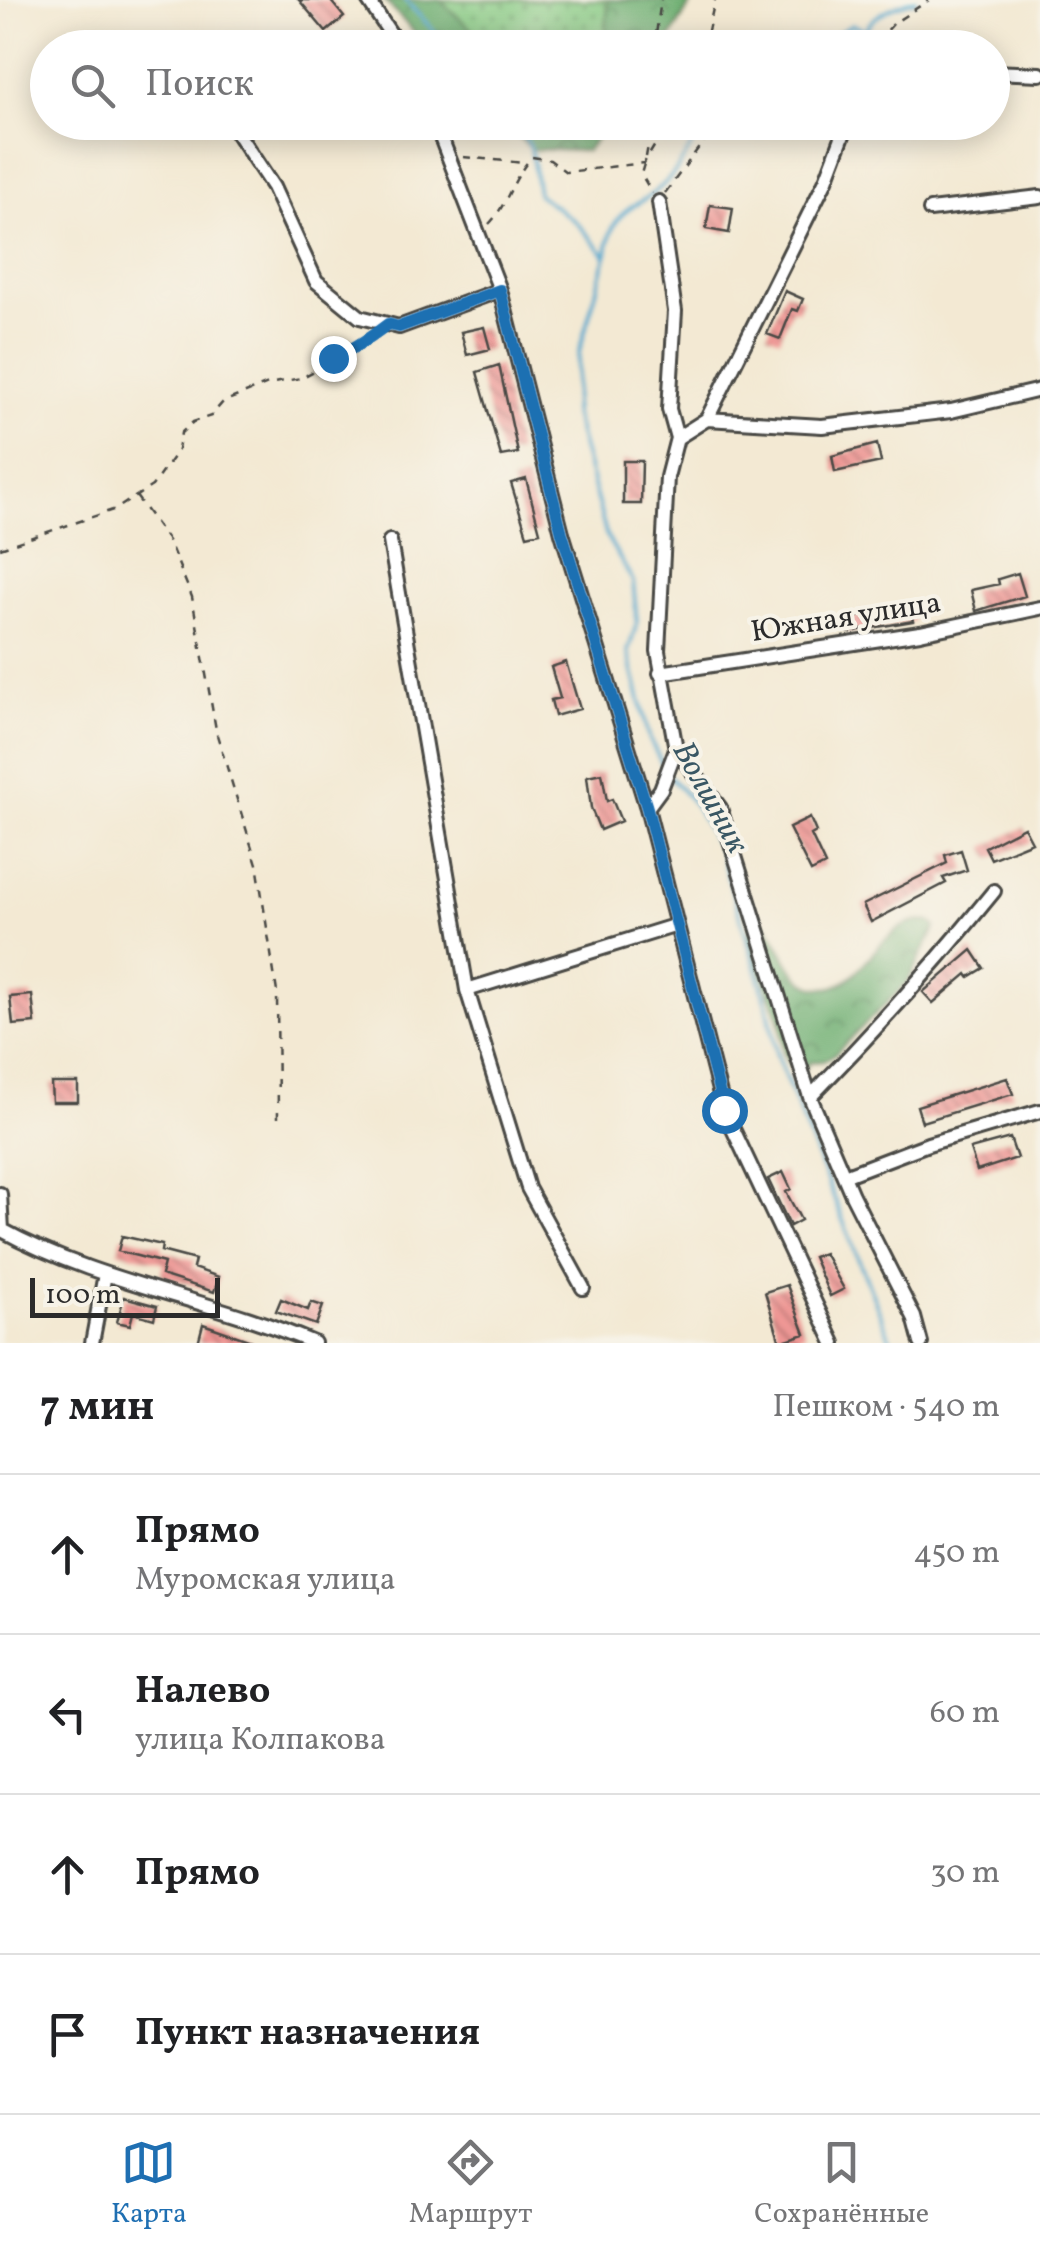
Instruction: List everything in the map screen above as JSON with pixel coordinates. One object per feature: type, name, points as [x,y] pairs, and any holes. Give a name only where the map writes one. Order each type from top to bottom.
[{"type":"street","points":[[368,0],[388,30]]},
{"type":"street","points":[[1010,73],[1040,74]]},
{"type":"street","points":[[242,140],[273,187],[316,281],[360,317],[399,327],[500,290]]},
{"type":"street","points":[[442,140],[500,290],[562,533],[647,808],[724,1110],[834,1343]]},
{"type":"street","points":[[676,438],[708,419],[826,180],[841,140]]},
{"type":"street","points":[[930,210],[1040,197]]},
{"type":"street","points":[[658,202],[675,311],[669,409],[676,438],[667,477],[660,673],[676,749],[720,808],[810,1096],[844,1176],[914,1316],[921,1343]]},
{"type":"street","points":[[708,419],[822,426],[951,410],[1040,390]]},
{"type":"street","points":[[390,541],[467,990],[528,1188],[583,1288]]},
{"type":"street","name":"Южная улица","points":[[660,673],[920,633],[1040,608]]},
{"type":"street","points":[[647,808],[661,789],[676,749]]},
{"type":"street","points":[[810,1096],[917,984],[941,949],[994,891]]},
{"type":"street","points":[[467,990],[677,925]]},
{"type":"street","points":[[844,1176],[928,1144],[1040,1110]]},
{"type":"street","points":[[0,1194],[1,1230],[105,1274],[259,1320],[314,1343]]},
{"type":"street","points":[[92,1343],[105,1274]]},
{"type":"path","points":[[657,30],[661,0]]},
{"type":"path","points":[[708,30],[714,0]]},
{"type":"path","points":[[887,30],[930,0]]},
{"type":"path","points":[[648,140],[641,174],[658,202],[704,140]]},
{"type":"path","points":[[644,162],[658,140]]},
{"type":"path","points":[[447,152],[476,161],[526,163]]},
{"type":"path","points":[[480,231],[500,212],[509,186],[532,157],[550,160],[566,172],[644,162]]},
{"type":"path","points":[[0,548],[101,514],[136,496],[152,486],[178,450],[181,432],[211,416],[223,402],[268,384],[301,378],[351,351],[364,337],[388,324]]},
{"type":"path","points":[[136,496],[169,542],[192,597],[217,735],[257,864],[277,992],[278,1118]]},
{"type":"green space","points":[[384,0],[440,0],[472,30],[412,30]]},
{"type":"green space","points":[[440,0],[608,0],[606,30],[472,30]]},
{"type":"green space","points":[[608,0],[693,0],[675,30],[606,30]]},
{"type":"green space","points":[[522,140],[595,140],[586,151],[531,149]]},
{"type":"green space","points":[[761,921],[798,976],[815,987],[832,987],[846,981],[897,930],[912,923],[931,922],[936,927],[907,983],[836,1053],[824,1061],[810,1062],[802,1072],[790,1064],[784,1052],[779,1018],[750,941],[750,928]]},
{"type":"building","points":[[299,0],[330,0],[344,17],[324,30]]},
{"type":"building","points":[[710,205],[733,208],[729,233],[706,229]]},
{"type":"building","points":[[785,291],[803,299],[798,311],[792,309],[780,339],[767,334]]},
{"type":"building","points":[[484,327],[490,349],[467,355],[461,332]]},
{"type":"building","points":[[499,365],[518,453],[501,456],[477,372]]},
{"type":"building","points":[[877,444],[881,462],[835,472],[832,456]]},
{"type":"building","points":[[623,461],[642,461],[641,504],[623,504]]},
{"type":"building","points":[[526,479],[540,532],[527,535],[511,483]]},
{"type":"building","points":[[1018,573],[1025,596],[976,611],[971,590],[999,584],[998,579]]},
{"type":"building","points":[[910,606],[913,621],[848,632],[845,619]]},
{"type":"building","points":[[566,662],[580,709],[555,716],[551,700],[560,698],[551,667]]},
{"type":"building","points":[[602,773],[607,801],[612,799],[621,821],[600,830],[591,808],[587,776]]},
{"type":"building","points":[[810,818],[816,832],[811,835],[825,865],[811,872],[789,828]]},
{"type":"building","points":[[1024,827],[1032,842],[991,859],[985,847]]},
{"type":"building","points":[[961,850],[967,870],[943,878],[946,883],[871,922],[863,905],[947,863],[945,855]]},
{"type":"building","points":[[972,950],[984,968],[969,977],[967,974],[933,1003],[923,992]]},
{"type":"building","points":[[32,995],[35,1023],[13,1025],[10,997]]},
{"type":"building","points":[[1007,1078],[1013,1094],[922,1122],[917,1106]]},
{"type":"building","points":[[51,1083],[78,1083],[78,1102],[52,1102]]},
{"type":"building","points":[[1010,1138],[1017,1158],[977,1171],[970,1149]]},
{"type":"building","points":[[783,1172],[791,1189],[786,1192],[801,1220],[790,1226],[768,1179]]},
{"type":"building","points":[[122,1236],[162,1245],[161,1251],[195,1260],[193,1268],[219,1277],[214,1292],[161,1275],[164,1263],[118,1251]]},
{"type":"building","points":[[824,1253],[844,1289],[830,1296],[813,1257]]},
{"type":"building","points":[[787,1285],[805,1334],[780,1342],[765,1292]]},
{"type":"building","points":[[124,1297],[157,1306],[154,1319],[133,1313],[130,1325],[117,1322]]},
{"type":"building","points":[[281,1299],[308,1310],[311,1302],[323,1306],[316,1325],[276,1311]]},
{"type":"building","points":[[203,1324],[251,1341],[251,1343],[198,1343]]},
{"type":"waterway","name":"Волшник","points":[[405,0],[433,30]]},
{"type":"waterway","points":[[866,30],[881,14],[916,0]]},
{"type":"waterway","points":[[844,30],[852,25],[866,30]]},
{"type":"waterway","name":"Волшник","points":[[526,140],[538,194],[576,222],[606,256],[579,352],[573,412],[607,537],[633,581],[637,623],[628,652],[650,740],[664,768]]},
{"type":"waterway","points":[[607,254],[614,225],[668,180],[694,140]]},
{"type":"waterway","name":"Волшник","points":[[669,776],[695,805],[720,851],[767,1004],[777,1056],[892,1343]]},
{"type":"route","points":[[333,358],[351,351],[364,337],[388,324],[399,327],[500,290],[562,533],[623,742],[647,808],[724,1110]]}]
